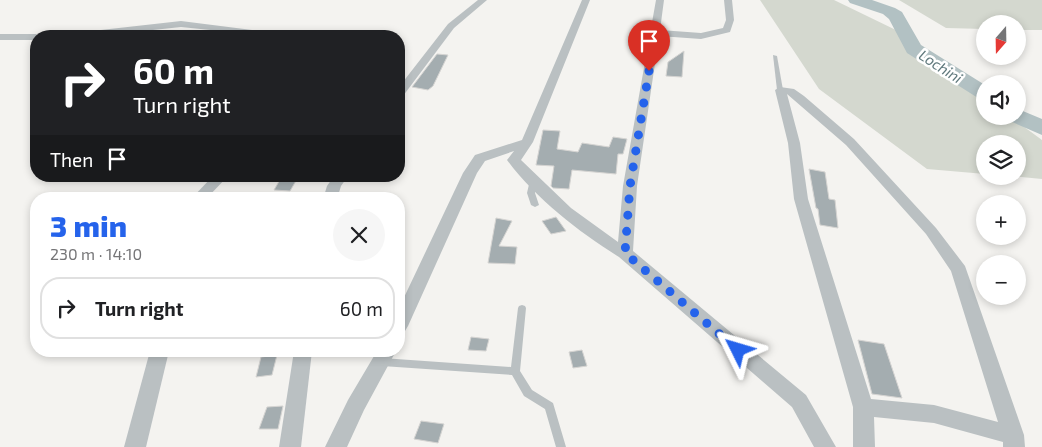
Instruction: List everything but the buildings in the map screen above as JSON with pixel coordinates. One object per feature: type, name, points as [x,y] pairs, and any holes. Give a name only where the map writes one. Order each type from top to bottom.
[{"type":"street","points":[[405,86],[451,26],[484,0]]},
{"type":"street","points":[[586,0],[527,142],[514,160],[557,204],[602,240],[625,253],[799,401],[825,447]]},
{"type":"street","points":[[625,253],[630,186],[660,0]]},
{"type":"street","points":[[656,33],[704,36],[718,34],[727,30],[730,20],[728,0]]},
{"type":"street","points":[[128,30],[181,24],[229,30]]},
{"type":"street","points":[[0,38],[30,37]]},
{"type":"street","points":[[864,447],[863,407],[801,199],[794,143],[780,90],[790,92],[800,98],[850,142],[931,232],[959,270],[1013,441]]},
{"type":"street","points":[[405,313],[470,173],[480,158],[527,142]]},
{"type":"street","points":[[205,192],[215,182]]},
{"type":"street","points":[[135,447],[158,357]]},
{"type":"street","points":[[290,447],[302,357]]},
{"type":"street","points":[[336,447],[355,406],[384,357]]},
{"type":"street","points":[[863,407],[934,414],[1013,441]]},
{"type":"lane","points":[[775,56],[780,90]]},
{"type":"lane","points":[[533,180],[532,193],[535,205]]},
{"type":"lane","points":[[522,308],[515,371],[528,394],[549,406],[561,447]]},
{"type":"lane","points":[[394,357],[515,371]]},
{"type":"shaded area","points":[[760,0],[834,0],[900,32],[910,49],[976,94],[976,125],[1021,125],[1042,140],[1042,179],[1026,177],[1026,135],[976,135],[976,173],[927,169],[819,89]]},
{"type":"shaded area","points":[[899,0],[1042,0],[1042,30],[1026,30],[1026,15],[976,15],[976,29],[946,28]]},
{"type":"waterway","name":"Lochini","points":[[856,0],[889,11],[896,16],[914,49],[976,88]]},
{"type":"waterway","name":"Lochini","points":[[1026,120],[1042,128]]},
{"type":"route","points":[[649,71],[630,186],[625,253],[738,350]]}]
